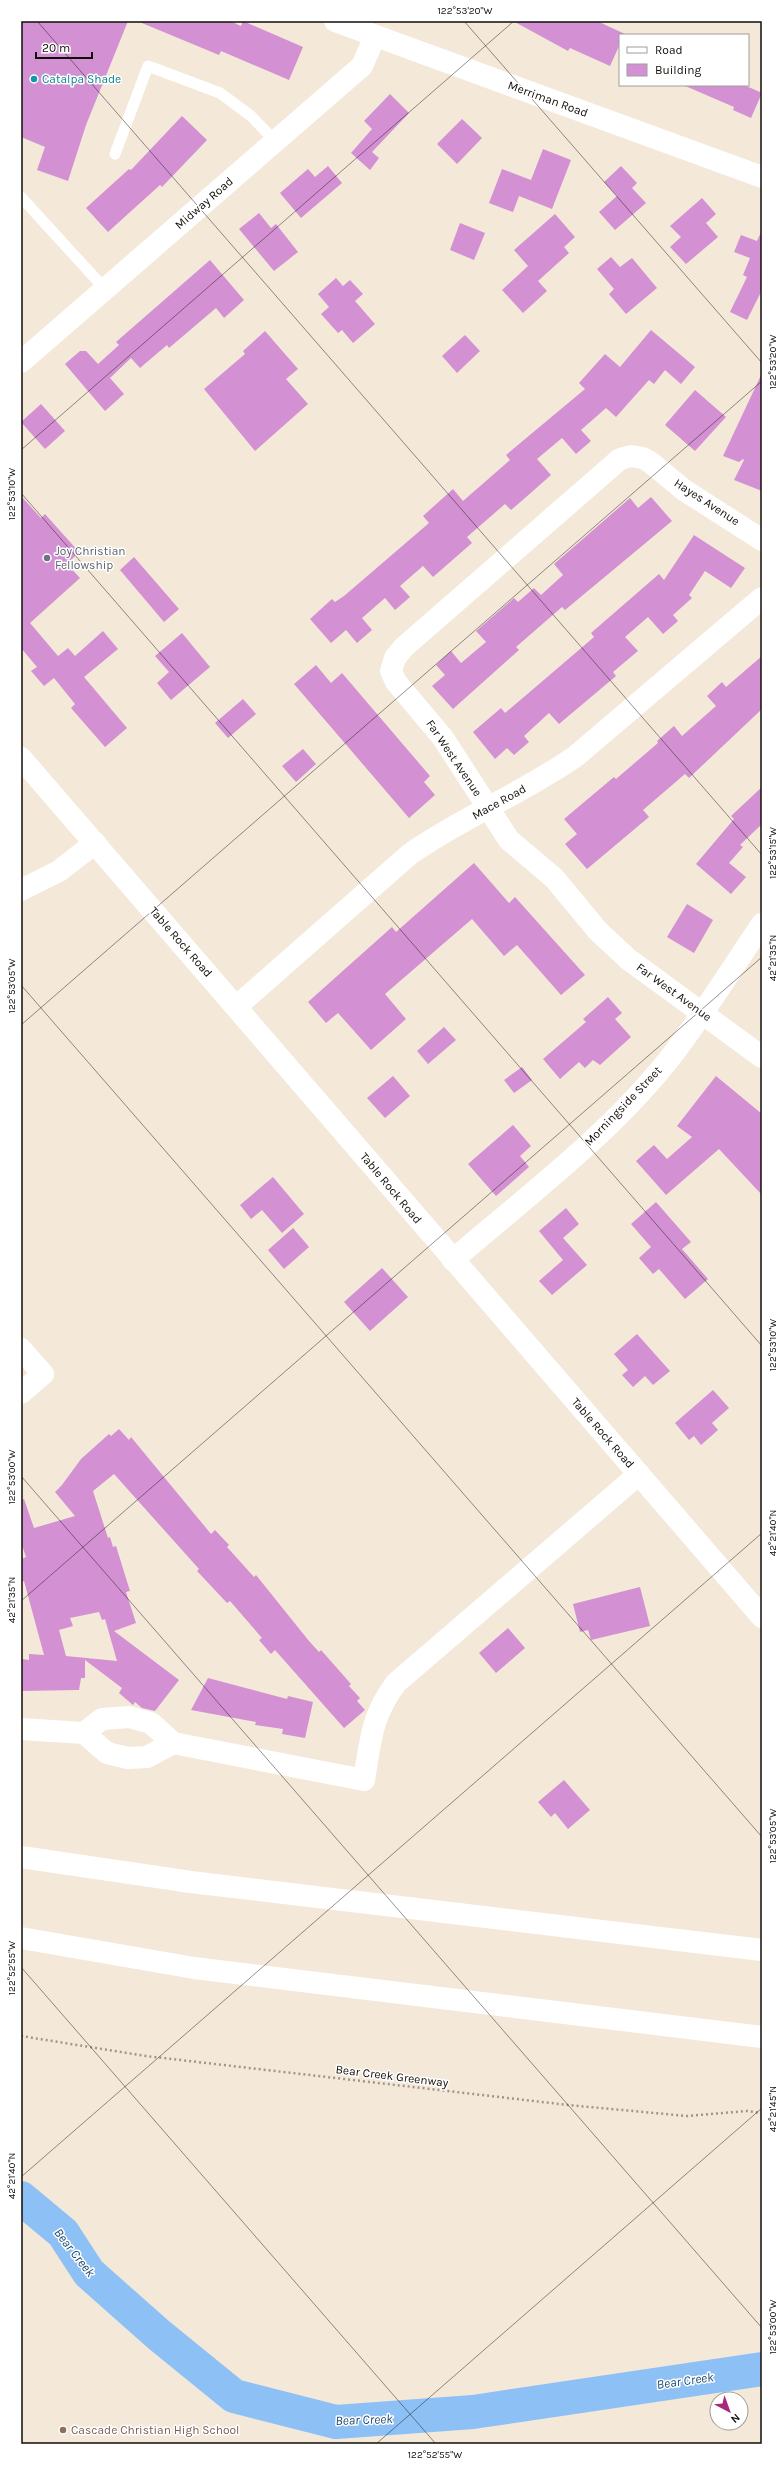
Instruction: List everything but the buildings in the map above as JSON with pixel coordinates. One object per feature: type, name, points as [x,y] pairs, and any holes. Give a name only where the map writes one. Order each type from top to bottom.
[{"type":"main road","name":"Merriman Road","points":[[335,21],[366,29],[762,177]]},
{"type":"main road","name":"Midway Road","points":[[21,362],[362,66],[366,29]]},
{"type":"main road","name":"Hayes Avenue","points":[[631,456],[642,458],[650,462],[684,490],[762,540]]},
{"type":"main road","name":"Far West Avenue","points":[[631,456],[620,459],[404,648],[395,658],[391,671],[396,682],[443,738],[487,809],[509,840],[554,878],[598,931],[628,959],[762,1057]]},
{"type":"main road","name":"Mace Road","points":[[237,1006],[410,854],[436,836],[550,775],[576,756],[762,598]]},
{"type":"main road","name":"Table Rock Road","points":[[21,758],[237,1006],[453,1260],[762,1617]]},
{"type":"main road","points":[[21,890],[59,871],[95,844]]},
{"type":"main road","name":"Morningside Street","points":[[453,1260],[599,1133],[672,1054],[702,1013],[762,924]]},
{"type":"main road","points":[[21,1348],[43,1374],[21,1393]]},
{"type":"main road","points":[[84,1733],[102,1719],[129,1717],[151,1723],[173,1743],[364,1780],[373,1726],[382,1703],[396,1683],[639,1474]]},
{"type":"main road","points":[[21,1729],[84,1733],[107,1753],[128,1758],[147,1757],[173,1743]]},
{"type":"main road","points":[[21,1857],[199,1883],[762,1950]]},
{"type":"main road","points":[[21,1938],[194,1968],[762,2037]]},
{"type":"lane","points":[[115,154],[148,66],[220,93],[250,116],[275,142]]},
{"type":"lane","points":[[21,197],[105,289]]},
{"type":"path","name":"Bear Creek Greenway","points":[[21,2036],[153,2056],[568,2106],[687,2116],[747,2111],[762,2113]]},
{"type":"waterway","name":"Bear Creek","points":[[21,2198],[63,2233],[89,2273],[159,2335],[234,2396],[336,2422],[473,2412],[762,2369]]},
{"type":"place","name":"Catalpa Shade","points":[[34,79]]},
{"type":"place","name":"Joy Christian Fellowship","points":[[47,558]]},
{"type":"place","name":"Cascade Christian High School","points":[[63,2430]]}]
